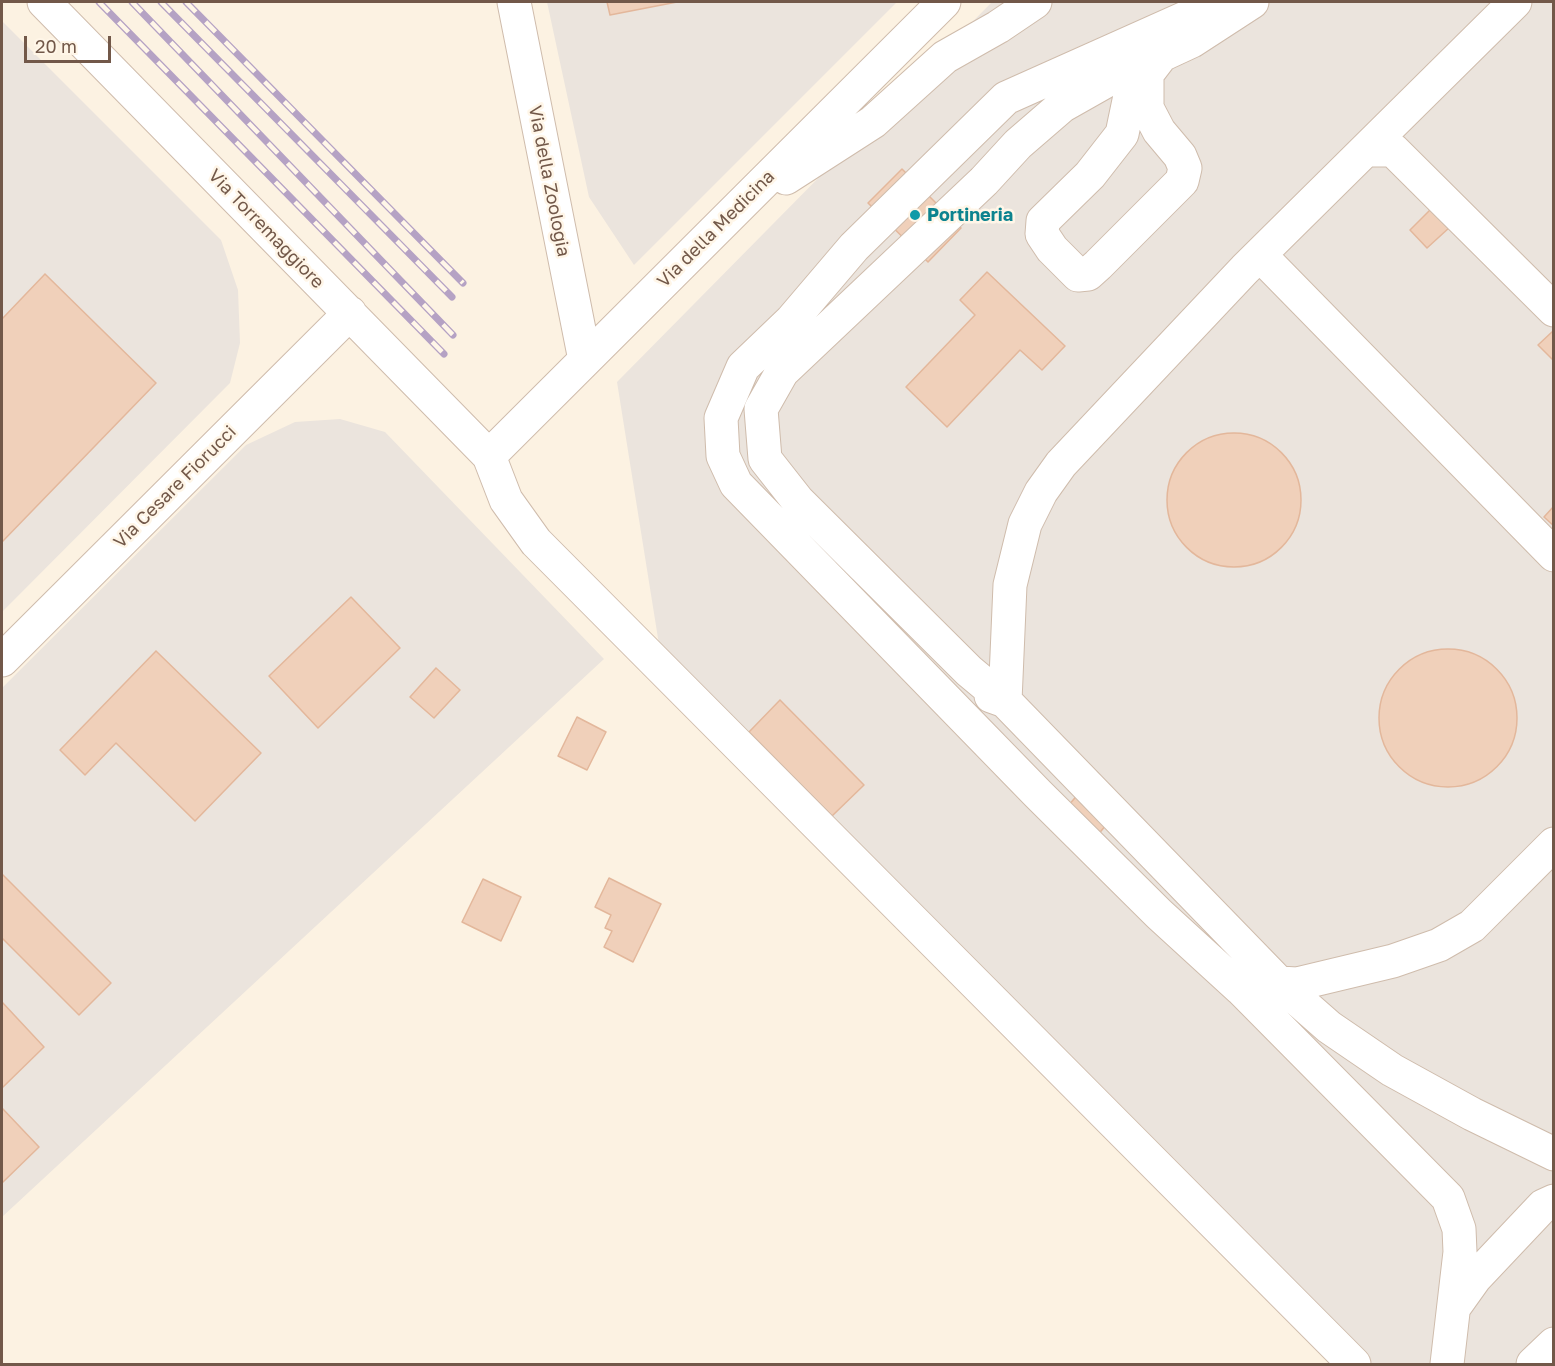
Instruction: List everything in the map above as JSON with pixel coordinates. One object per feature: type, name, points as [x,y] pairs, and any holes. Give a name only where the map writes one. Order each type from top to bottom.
[{"type":"street","name":"Via Torremaggiore","points":[[44,2],[489,456]]},
{"type":"street","name":"Via della Zoologia","points":[[514,2],[585,360]]},
{"type":"street","name":"Via della Medicina","points":[[489,456],[944,2]]},
{"type":"street","points":[[737,209],[873,122],[945,57],[998,27],[1035,2]]},
{"type":"street","points":[[1212,2],[1194,14],[1150,52],[1062,106],[1018,144],[984,181],[782,372],[761,409],[765,459],[798,501],[969,671],[1005,701],[1279,983],[1329,1027],[1392,1070],[1472,1114],[1554,1154]]},
{"type":"street","points":[[1252,2],[1192,41],[1006,98],[855,248],[791,321],[743,367],[721,418],[723,456],[736,484],[880,632],[1054,810],[1159,914],[1241,989],[1448,1198],[1459,1229],[1460,1252],[1447,1365]]},
{"type":"street","points":[[1005,701],[1010,585],[1025,524],[1041,492],[1061,464],[1260,255],[1515,2]]},
{"type":"street","points":[[1150,52],[1147,74],[1147,108],[1159,131],[1185,168],[1182,181],[1098,265],[1088,274],[1078,275],[1052,249],[1042,234],[1043,221],[1090,175],[1122,134],[1132,86],[1150,52]]},
{"type":"street","points":[[1122,134],[1141,126],[1156,133],[1173,148]]},
{"type":"street","points":[[1366,150],[1393,150],[1554,310]]},
{"type":"street","points":[[1260,255],[1554,555]]},
{"type":"street","name":"Via Cesare Fiorucci","points":[[2,660],[350,313]]},
{"type":"street","points":[[489,456],[506,500],[536,542],[1353,1365]]},
{"type":"street","points":[[880,632],[908,658],[946,680],[1005,701]]},
{"type":"street","points":[[1279,983],[1297,984],[1393,961],[1439,945],[1472,926],[1554,844]]},
{"type":"street","points":[[1455,1308],[1475,1278],[1543,1206],[1554,1201]]},
{"type":"street","points":[[1533,1365],[1554,1344]]},
{"type":"shaded area","points":[[547,2],[897,2],[634,265],[589,197]]},
{"type":"shaded area","points":[[992,2],[1553,2],[1553,1364],[1371,1364],[661,657],[617,382]]},
{"type":"shaded area","points":[[2,21],[221,240],[238,290],[240,343],[230,383],[2,612]]},
{"type":"shaded area","points":[[340,419],[385,432],[604,659],[2,1217],[2,688],[246,445],[295,422]]},
{"type":"building","points":[[607,2],[677,2],[610,15]]},
{"type":"building","name":"Portineria","points":[[902,169],[961,228],[928,262],[868,203]]},
{"type":"building","points":[[1432,208],[1450,227],[1427,248],[1410,230]]},
{"type":"building","points":[[987,272],[1065,346],[1042,370],[1020,350],[947,427],[906,387],[975,315],[960,300]]},
{"type":"building","points":[[45,274],[156,383],[2,542],[2,319]]},
{"type":"building","points":[[1554,332],[1554,361],[1538,345]]},
{"type":"building","points":[[1234,433],[1260,438],[1281,453],[1296,474],[1301,500],[1296,526],[1281,547],[1260,562],[1234,567],[1208,562],[1187,547],[1172,526],[1167,500],[1172,474],[1187,453],[1208,438]]},
{"type":"building","points":[[1554,506],[1554,526],[1544,517]]},
{"type":"building","points":[[351,597],[400,648],[318,728],[269,676]]},
{"type":"building","points":[[1448,649],[1474,654],[1497,669],[1512,692],[1517,718],[1512,744],[1497,767],[1474,782],[1448,787],[1422,782],[1399,767],[1384,744],[1379,718],[1384,692],[1399,669],[1422,654]]},
{"type":"building","points":[[156,651],[261,753],[195,821],[116,743],[85,775],[60,750]]},
{"type":"building","points":[[436,668],[460,690],[434,718],[410,697]]},
{"type":"building","points":[[780,700],[864,785],[832,816],[749,732]]},
{"type":"building","points":[[577,717],[606,732],[587,770],[558,756]]},
{"type":"building","points":[[1080,792],[1111,819],[1092,842],[1061,814]]},
{"type":"building","points":[[2,874],[111,983],[79,1015],[2,938]]},
{"type":"building","points":[[609,878],[661,904],[633,962],[604,947],[612,931],[605,928],[611,915],[595,907]]},
{"type":"building","points":[[483,879],[521,897],[501,941],[462,922]]},
{"type":"building","points":[[2,1002],[44,1047],[2,1088]]},
{"type":"building","points":[[2,1108],[39,1147],[2,1183]]},
{"type":"railway","points":[[99,2],[444,354]]},
{"type":"railway","points":[[132,2],[453,335]]},
{"type":"railway","points":[[161,2],[452,297]]},
{"type":"railway","points":[[186,2],[463,283]]},
{"type":"place","name":"Portineria","points":[[915,215]]}]
